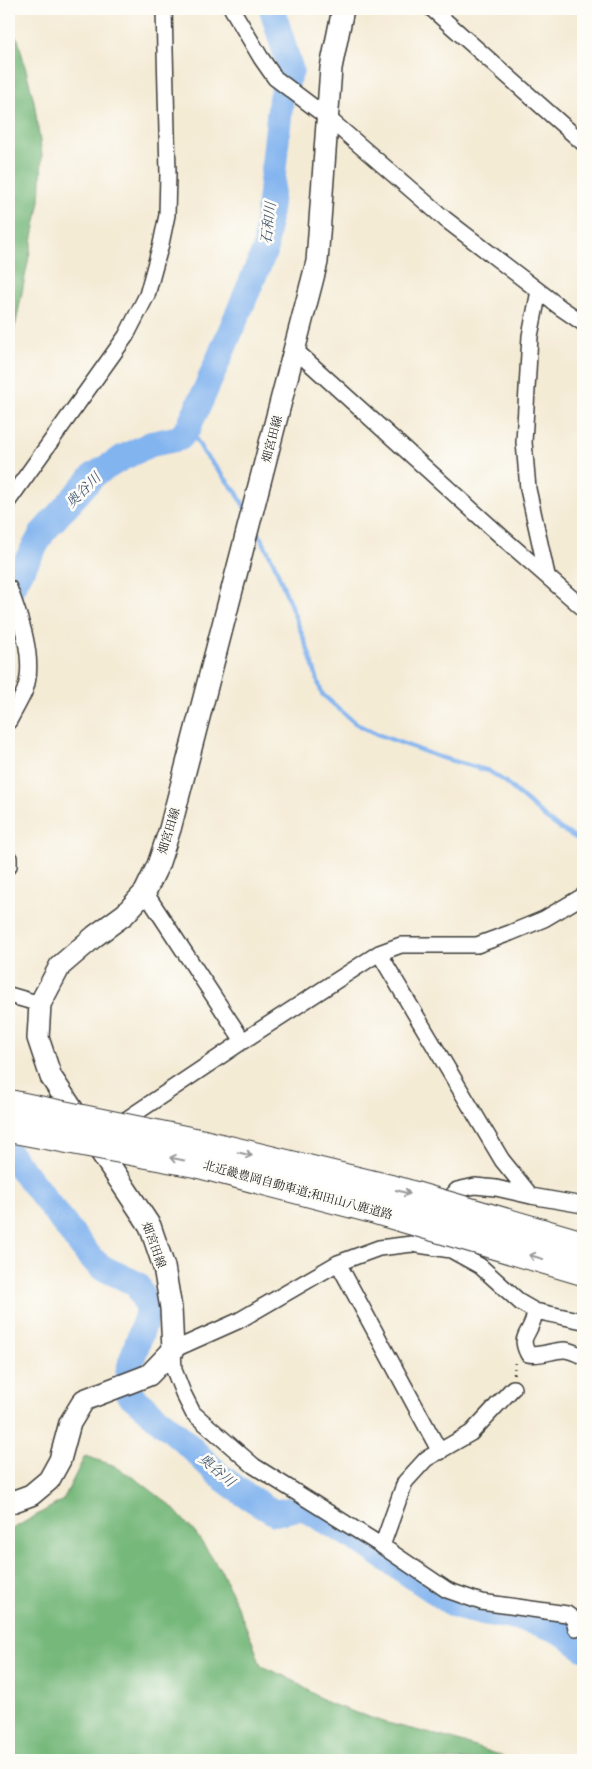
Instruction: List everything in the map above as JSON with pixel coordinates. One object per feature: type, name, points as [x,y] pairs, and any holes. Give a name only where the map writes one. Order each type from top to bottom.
[{"type":"highway","name":"北近畿豊岡自動車道;和田山八鹿道路","points":[[9,1104],[204,1144],[391,1189],[583,1245]]},
{"type":"highway","name":"北近畿豊岡自動車道;和田山八鹿道路","points":[[9,1128],[195,1163],[376,1210],[583,1271]]},
{"type":"main road","name":"畑宮田線","points":[[173,1350],[170,1300],[164,1267],[150,1226],[51,1077],[38,1038],[40,1004],[60,966],[95,936],[126,914],[145,892],[158,866],[170,829],[254,510],[316,262],[331,68],[343,9]]},
{"type":"main road","points":[[9,1503],[31,1496],[49,1480],[60,1460],[70,1423],[84,1400],[149,1376],[173,1350]]},
{"type":"street","points":[[9,500],[126,336],[147,295],[167,215],[168,173],[164,9]]},
{"type":"street","points":[[232,9],[260,58],[275,78],[328,118],[445,219],[583,323]]},
{"type":"street","points":[[432,9],[583,143]]},
{"type":"street","points":[[539,291],[530,336],[524,442],[528,489],[547,575]]},
{"type":"street","points":[[295,350],[583,608]]},
{"type":"street","points":[[9,588],[30,657],[26,689],[9,721]]},
{"type":"street","points":[[9,858],[9,866]]},
{"type":"street","points":[[145,892],[243,1041]]},
{"type":"street","points":[[93,1142],[243,1041],[379,953],[401,945],[477,945],[544,919],[583,896]]},
{"type":"street","points":[[379,953],[502,1160],[531,1196]]},
{"type":"street","points":[[9,995],[40,1004]]},
{"type":"street","points":[[412,1244],[457,1190],[475,1186],[496,1188],[583,1205]]},
{"type":"street","points":[[576,1628],[574,1619],[568,1614],[481,1602],[447,1590],[382,1546],[254,1466],[193,1413],[174,1370],[173,1350],[238,1321],[338,1264],[379,1248],[412,1244],[451,1250],[480,1266],[521,1303],[535,1311],[583,1321]]},
{"type":"street","points":[[338,1264],[440,1452]]},
{"type":"street","points":[[535,1311],[532,1323],[524,1338],[524,1347],[528,1354],[535,1356],[567,1350],[583,1356]]},
{"type":"street","points":[[382,1546],[405,1482],[426,1459],[471,1433],[513,1388]]},
{"type":"path","points":[[513,1388],[514,1360],[518,1352],[524,1347]]},
{"type":"green space","points":[[9,30],[18,39],[34,101],[42,155],[40,201],[16,323],[9,341]]},
{"type":"green space","points":[[85,1456],[113,1465],[140,1482],[170,1505],[196,1534],[222,1572],[261,1666],[289,1678],[328,1703],[383,1722],[452,1739],[513,1760],[9,1760],[9,1531],[63,1500]]},
{"type":"waterway","name":"石和川","points":[[9,592],[43,532],[94,475],[122,458],[151,444],[180,438],[189,427],[265,250],[281,98],[291,71],[272,9]]},
{"type":"waterway","points":[[189,427],[204,453],[237,493],[245,508]]},
{"type":"waterway","points":[[256,528],[274,563],[307,647],[322,694],[355,723],[374,733],[439,757],[489,771],[504,781],[548,820],[583,842]]},
{"type":"waterway","name":"奥谷川","points":[[9,1153],[90,1257],[101,1267],[137,1284],[147,1306],[147,1315],[131,1362],[128,1375],[128,1393],[182,1439],[220,1476],[244,1494],[275,1513],[302,1507],[365,1544],[453,1604],[486,1613],[538,1623],[569,1637],[583,1648]]}]
